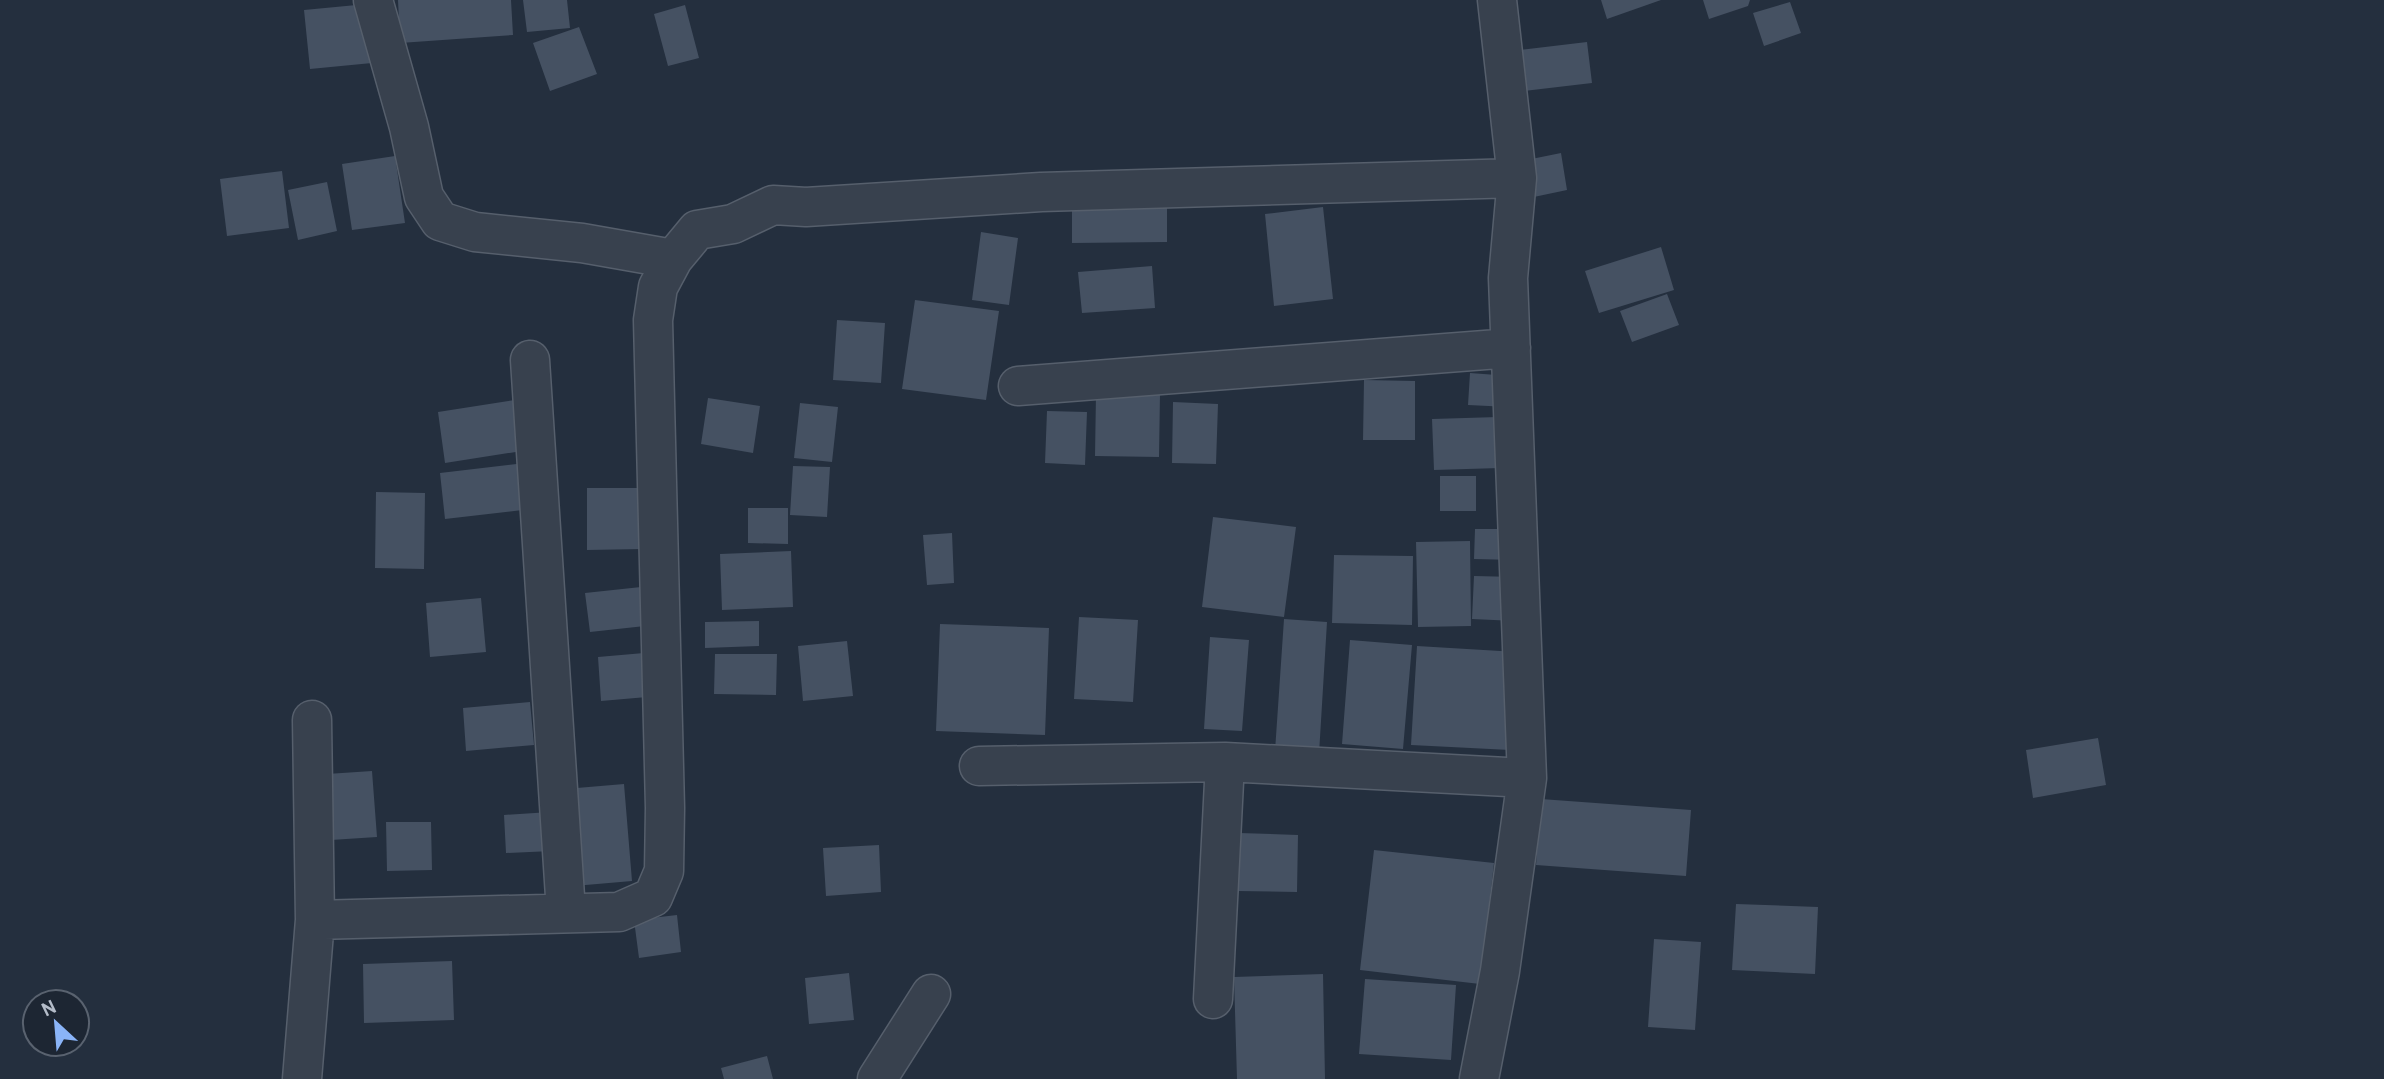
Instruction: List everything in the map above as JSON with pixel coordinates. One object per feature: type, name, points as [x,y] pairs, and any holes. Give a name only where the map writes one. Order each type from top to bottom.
[{"type":"street","points":[[373,0],[409,127],[424,197],[440,221],[475,232],[582,243],[673,259]]},
{"type":"street","points":[[1479,1079],[1500,971],[1527,778],[1508,278],[1517,178],[1497,0]]},
{"type":"street","points":[[315,920],[619,912],[653,897],[663,871],[665,808],[653,320],[658,287],[673,259],[697,230],[733,224],[773,205],[806,207],[1055,192],[1517,178]]},
{"type":"street","points":[[1018,386],[1511,348]]},
{"type":"street","points":[[530,359],[566,912]]},
{"type":"street","points":[[302,1079],[315,920],[312,720]]},
{"type":"street","points":[[979,766],[1225,762],[1527,778]]},
{"type":"street","points":[[1213,999],[1225,762]]},
{"type":"street","points":[[877,1079],[930,994]]},
{"type":"building","points":[[398,0],[511,0],[513,35],[400,43]]},
{"type":"building","points":[[523,0],[567,0],[570,28],[527,32]]},
{"type":"building","points":[[1601,0],[1661,0],[1607,19]]},
{"type":"building","points":[[1703,0],[1750,0],[1748,6],[1709,19]]},
{"type":"building","points":[[1790,2],[1801,33],[1764,46],[1753,13]]},
{"type":"building","points":[[367,4],[372,63],[310,69],[304,10]]},
{"type":"building","points":[[685,5],[699,58],[668,66],[654,14]]},
{"type":"building","points":[[579,27],[597,74],[550,91],[533,43]]},
{"type":"building","points":[[1587,42],[1592,83],[1516,92],[1511,51]]},
{"type":"building","points":[[1561,153],[1567,190],[1529,198],[1522,161]]},
{"type":"building","points":[[395,156],[405,223],[352,230],[342,164]]},
{"type":"building","points":[[282,171],[289,228],[227,236],[220,179]]},
{"type":"building","points":[[327,182],[337,231],[298,240],[288,190]]},
{"type":"building","points":[[1167,199],[1167,242],[1072,243],[1072,200]]},
{"type":"building","points":[[1323,207],[1333,299],[1274,306],[1265,214]]},
{"type":"building","points":[[981,232],[1018,238],[1009,305],[972,300]]},
{"type":"building","points":[[1661,247],[1674,290],[1599,313],[1585,271]]},
{"type":"building","points":[[1152,266],[1155,308],[1082,313],[1078,272]]},
{"type":"building","points":[[1667,294],[1679,325],[1632,342],[1620,311]]},
{"type":"building","points":[[915,300],[999,311],[986,400],[902,389]]},
{"type":"building","points":[[837,320],[885,323],[881,383],[833,380]]},
{"type":"building","points":[[1470,373],[1510,376],[1509,407],[1468,405]]},
{"type":"building","points":[[1364,380],[1415,381],[1415,440],[1363,440]]},
{"type":"building","points":[[1096,393],[1160,394],[1159,457],[1095,456]]},
{"type":"building","points":[[708,398],[760,406],[753,453],[701,444]]},
{"type":"building","points":[[515,400],[522,451],[445,463],[438,412]]},
{"type":"building","points":[[1173,402],[1218,404],[1216,464],[1172,463]]},
{"type":"building","points":[[800,403],[838,407],[832,462],[794,458]]},
{"type":"building","points":[[1047,411],[1087,412],[1085,465],[1045,463]]},
{"type":"building","points":[[1498,417],[1500,468],[1434,470],[1432,419]]},
{"type":"building","points":[[525,463],[531,509],[445,519],[440,473]]},
{"type":"building","points":[[793,466],[830,467],[827,517],[790,515]]},
{"type":"building","points":[[1440,476],[1476,476],[1476,511],[1440,511]]},
{"type":"building","points":[[587,488],[643,488],[643,549],[587,550]]},
{"type":"building","points":[[376,492],[425,493],[424,569],[375,568]]},
{"type":"building","points":[[748,508],[788,508],[788,544],[748,543]]},
{"type":"building","points":[[1213,517],[1296,527],[1284,617],[1202,607]]},
{"type":"building","points":[[1475,529],[1516,529],[1515,560],[1474,559]]},
{"type":"building","points":[[952,533],[954,583],[927,585],[923,535]]},
{"type":"building","points":[[1470,541],[1471,626],[1418,627],[1416,542]]},
{"type":"building","points":[[791,551],[793,607],[722,610],[720,554]]},
{"type":"building","points":[[1334,555],[1413,556],[1412,625],[1332,623]]},
{"type":"building","points":[[1474,576],[1517,577],[1515,621],[1472,619]]},
{"type":"building","points":[[641,587],[645,626],[590,632],[585,593]]},
{"type":"building","points":[[481,598],[486,652],[430,657],[426,603]]},
{"type":"building","points":[[1079,617],[1138,620],[1133,702],[1074,699]]},
{"type":"building","points":[[1284,619],[1327,622],[1319,754],[1275,751]]},
{"type":"building","points":[[759,621],[759,646],[705,648],[705,622]]},
{"type":"building","points":[[940,624],[1049,628],[1045,735],[936,731]]},
{"type":"building","points":[[1210,637],[1249,640],[1242,731],[1204,729]]},
{"type":"building","points":[[1350,640],[1412,645],[1403,749],[1342,744]]},
{"type":"building","points":[[847,641],[853,696],[803,701],[798,646]]},
{"type":"building","points":[[1417,646],[1517,652],[1510,750],[1411,745]]},
{"type":"building","points":[[644,653],[647,697],[601,701],[598,657]]},
{"type":"building","points":[[715,654],[777,654],[776,695],[714,694]]},
{"type":"building","points":[[530,702],[534,745],[466,751],[463,708]]},
{"type":"building","points":[[2098,738],[2106,785],[2033,798],[2026,750]]},
{"type":"building","points":[[372,771],[377,837],[331,840],[327,774]]},
{"type":"building","points":[[624,784],[632,881],[574,886],[565,789]]},
{"type":"building","points":[[1541,799],[1691,810],[1686,876],[1536,865]]},
{"type":"building","points":[[550,812],[552,851],[506,853],[504,815]]},
{"type":"building","points":[[386,822],[431,822],[432,870],[387,871]]},
{"type":"building","points":[[1239,833],[1298,835],[1297,892],[1237,891]]},
{"type":"building","points":[[879,845],[881,892],[826,896],[823,848]]},
{"type":"building","points":[[1374,850],[1494,863],[1480,984],[1360,970]]},
{"type":"building","points":[[1736,904],[1818,907],[1815,974],[1732,970]]},
{"type":"building","points":[[677,915],[681,952],[639,958],[634,920]]},
{"type":"building","points":[[1654,939],[1701,942],[1695,1030],[1648,1027]]},
{"type":"building","points":[[452,961],[454,1020],[364,1023],[363,964]]},
{"type":"building","points":[[849,973],[854,1020],[809,1024],[805,978]]},
{"type":"building","points":[[1323,974],[1325,1079],[1237,1079],[1234,977]]},
{"type":"building","points":[[1365,979],[1456,985],[1451,1060],[1359,1054]]},
{"type":"building","points":[[767,1056],[773,1079],[724,1079],[721,1068]]}]
